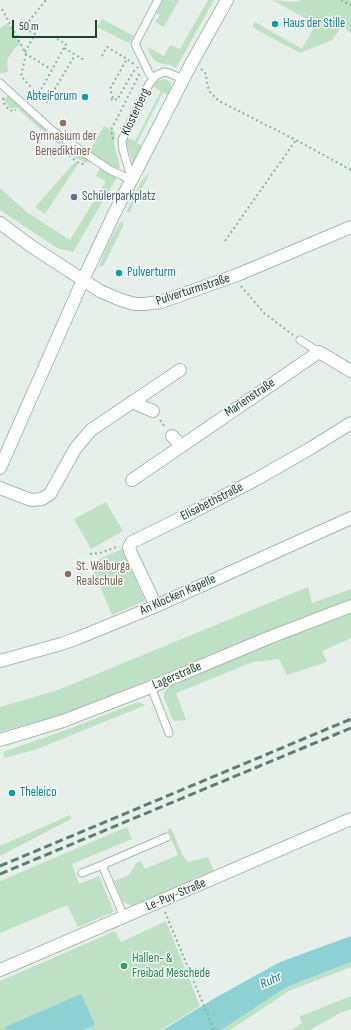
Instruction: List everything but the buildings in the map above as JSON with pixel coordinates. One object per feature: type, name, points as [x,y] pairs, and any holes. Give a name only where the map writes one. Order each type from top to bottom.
[{"type":"street","name":"Klosterberg","points":[[82,280],[183,79],[227,0]]},
{"type":"street","name":"Pulverturmstraße","points":[[0,223],[100,291],[135,304],[151,304],[237,275],[351,227]]},
{"type":"street","points":[[0,468],[82,280]]},
{"type":"street","points":[[319,352],[350,369]]},
{"type":"street","name":"Marienstraße","points":[[132,480],[319,352]]},
{"type":"street","points":[[0,488],[31,500],[42,499],[50,494],[75,449],[91,430],[180,370]]},
{"type":"street","points":[[132,402],[153,411]]},
{"type":"street","name":"Elisabethstraße","points":[[130,544],[256,480],[351,423]]},
{"type":"street","points":[[172,436],[182,446]]},
{"type":"street","name":"An Klocken Kapelle","points":[[0,661],[61,644],[156,606],[351,518]]},
{"type":"street","points":[[130,544],[130,551],[156,606]]},
{"type":"street","name":"Lagerstraße","points":[[0,740],[63,721],[351,606]]},
{"type":"street","name":"Le-Puy-Straße","points":[[0,970],[351,819]]},
{"type":"lane","points":[[153,78],[135,44],[158,0]]},
{"type":"lane","name":"Klosterberg","points":[[132,180],[123,150],[122,140],[149,84],[153,78],[164,72],[183,79]]},
{"type":"lane","points":[[0,83],[53,131],[97,162],[132,180]]},
{"type":"lane","points":[[300,340],[319,352]]},
{"type":"lane","points":[[151,687],[170,733]]},
{"type":"lane","points":[[82,873],[167,837]]},
{"type":"lane","points":[[102,865],[124,917]]},
{"type":"path","points":[[46,0],[25,26],[26,29],[35,34],[26,53],[21,76],[38,95],[47,102],[75,55]]},
{"type":"path","points":[[341,0],[351,5]]},
{"type":"path","points":[[2,9],[26,53],[52,70]]},
{"type":"path","points":[[38,95],[66,44],[57,39]]},
{"type":"path","points":[[102,56],[107,47],[132,62]]},
{"type":"path","points":[[64,48],[84,60]]},
{"type":"path","points":[[127,59],[110,90],[112,99],[117,100],[133,72]]},
{"type":"path","points":[[191,64],[206,73],[207,85],[210,92],[219,101],[351,170]]},
{"type":"path","points":[[115,143],[110,132],[140,72]]},
{"type":"path","points":[[113,125],[119,128]]},
{"type":"path","points":[[225,241],[296,140]]},
{"type":"path","points":[[237,275],[245,292],[264,313],[300,340]]},
{"type":"path","points":[[153,411],[172,436]]},
{"type":"path","points":[[90,554],[100,553],[116,546],[130,544]]},
{"type":"path","points":[[160,901],[214,1030]]},
{"type":"green space","points":[[162,0],[179,0],[164,27],[155,22],[160,15],[156,13],[162,3]]},
{"type":"green space","points":[[208,0],[214,0],[176,68],[171,65],[162,64],[155,61],[147,47],[164,56],[170,45],[180,49]]},
{"type":"green space","points":[[272,0],[295,2],[302,0],[351,0],[351,34],[342,26],[332,40],[300,53],[252,27],[255,22],[302,49],[316,24]]},
{"type":"green space","points":[[102,19],[134,36],[129,43],[97,27]]},
{"type":"green space","points":[[8,23],[20,44],[8,58],[8,72],[0,73],[0,28]]},
{"type":"green space","points":[[163,79],[168,80],[171,83],[172,89],[170,96],[163,92],[137,143],[145,147],[134,166],[126,143],[127,138],[135,141],[161,91],[154,87],[156,82]]},
{"type":"green space","points":[[9,94],[51,130],[47,135],[17,108],[10,108],[4,100]]},
{"type":"green space","points":[[104,126],[115,132],[114,144],[120,167],[116,170],[88,153]]},
{"type":"green space","points":[[53,133],[89,160],[88,162],[86,163],[72,156],[50,137]]},
{"type":"green space","points":[[75,162],[78,164],[45,214],[35,207]]},
{"type":"green space","points":[[102,169],[117,177],[73,252],[57,248],[0,210],[0,188],[28,213],[70,240],[106,181],[96,176],[99,170]]},
{"type":"green space","points":[[150,173],[129,213],[126,212],[142,180]]},
{"type":"green space","points":[[120,222],[124,224],[104,265],[99,267],[106,248]]},
{"type":"green space","points":[[106,502],[123,531],[91,549],[74,519]]},
{"type":"green space","points":[[122,549],[145,601],[112,615],[90,563]]},
{"type":"green space","points":[[308,587],[312,603],[351,589],[351,599],[68,713],[0,732],[0,707],[58,690]]},
{"type":"green space","points":[[351,613],[351,638],[322,651],[327,662],[287,675],[279,659],[253,662],[176,693],[186,720],[175,721],[172,718],[164,698],[164,693],[169,686],[301,631]]},
{"type":"green space","points":[[138,702],[146,705],[37,749],[5,758],[3,752],[66,730]]},
{"type":"green space","points":[[70,815],[71,819],[0,856],[0,846]]},
{"type":"green space","points":[[127,827],[132,839],[72,864],[79,884],[99,876],[114,912],[78,927],[67,905],[0,933],[0,881]]},
{"type":"green space","points":[[171,828],[182,854],[188,862],[208,857],[215,874],[132,906],[123,902],[114,881],[129,875],[136,863],[141,861],[145,869],[178,855],[167,829]]},
{"type":"green space","points":[[166,921],[200,1006],[161,1030],[0,1030],[0,981],[115,931],[121,942]]},
{"type":"green space","points":[[351,962],[351,967],[289,991],[230,1030],[221,1030],[287,987]]},
{"type":"green space","points":[[351,996],[351,1009],[340,1013],[310,1030],[292,1030],[302,1023],[299,1017]]},
{"type":"water","name":"Ruhr","points":[[351,936],[351,962],[287,987],[221,1030],[163,1030],[215,998],[280,962]]},
{"type":"water","points":[[81,994],[95,1025],[83,1030],[6,1030],[5,1027]]},
{"type":"railway","points":[[0,866],[351,719]]},
{"type":"railway","points":[[0,874],[351,728]]},
{"type":"place","name":"Haus der Stille","points":[[275,24]]},
{"type":"place","name":"AbteiForum","points":[[85,97]]},
{"type":"place","name":"Gymnasium der Benediktiner","points":[[63,123]]},
{"type":"place","name":"Schülerparkplatz","points":[[74,197]]},
{"type":"place","name":"Pulverturm","points":[[119,273]]},
{"type":"place","name":"St. Walburga Realschule","points":[[68,574]]},
{"type":"place","name":"Theleico","points":[[12,793]]},
{"type":"place","name":"Hallen- & Freibad Meschede","points":[[124,966]]}]
